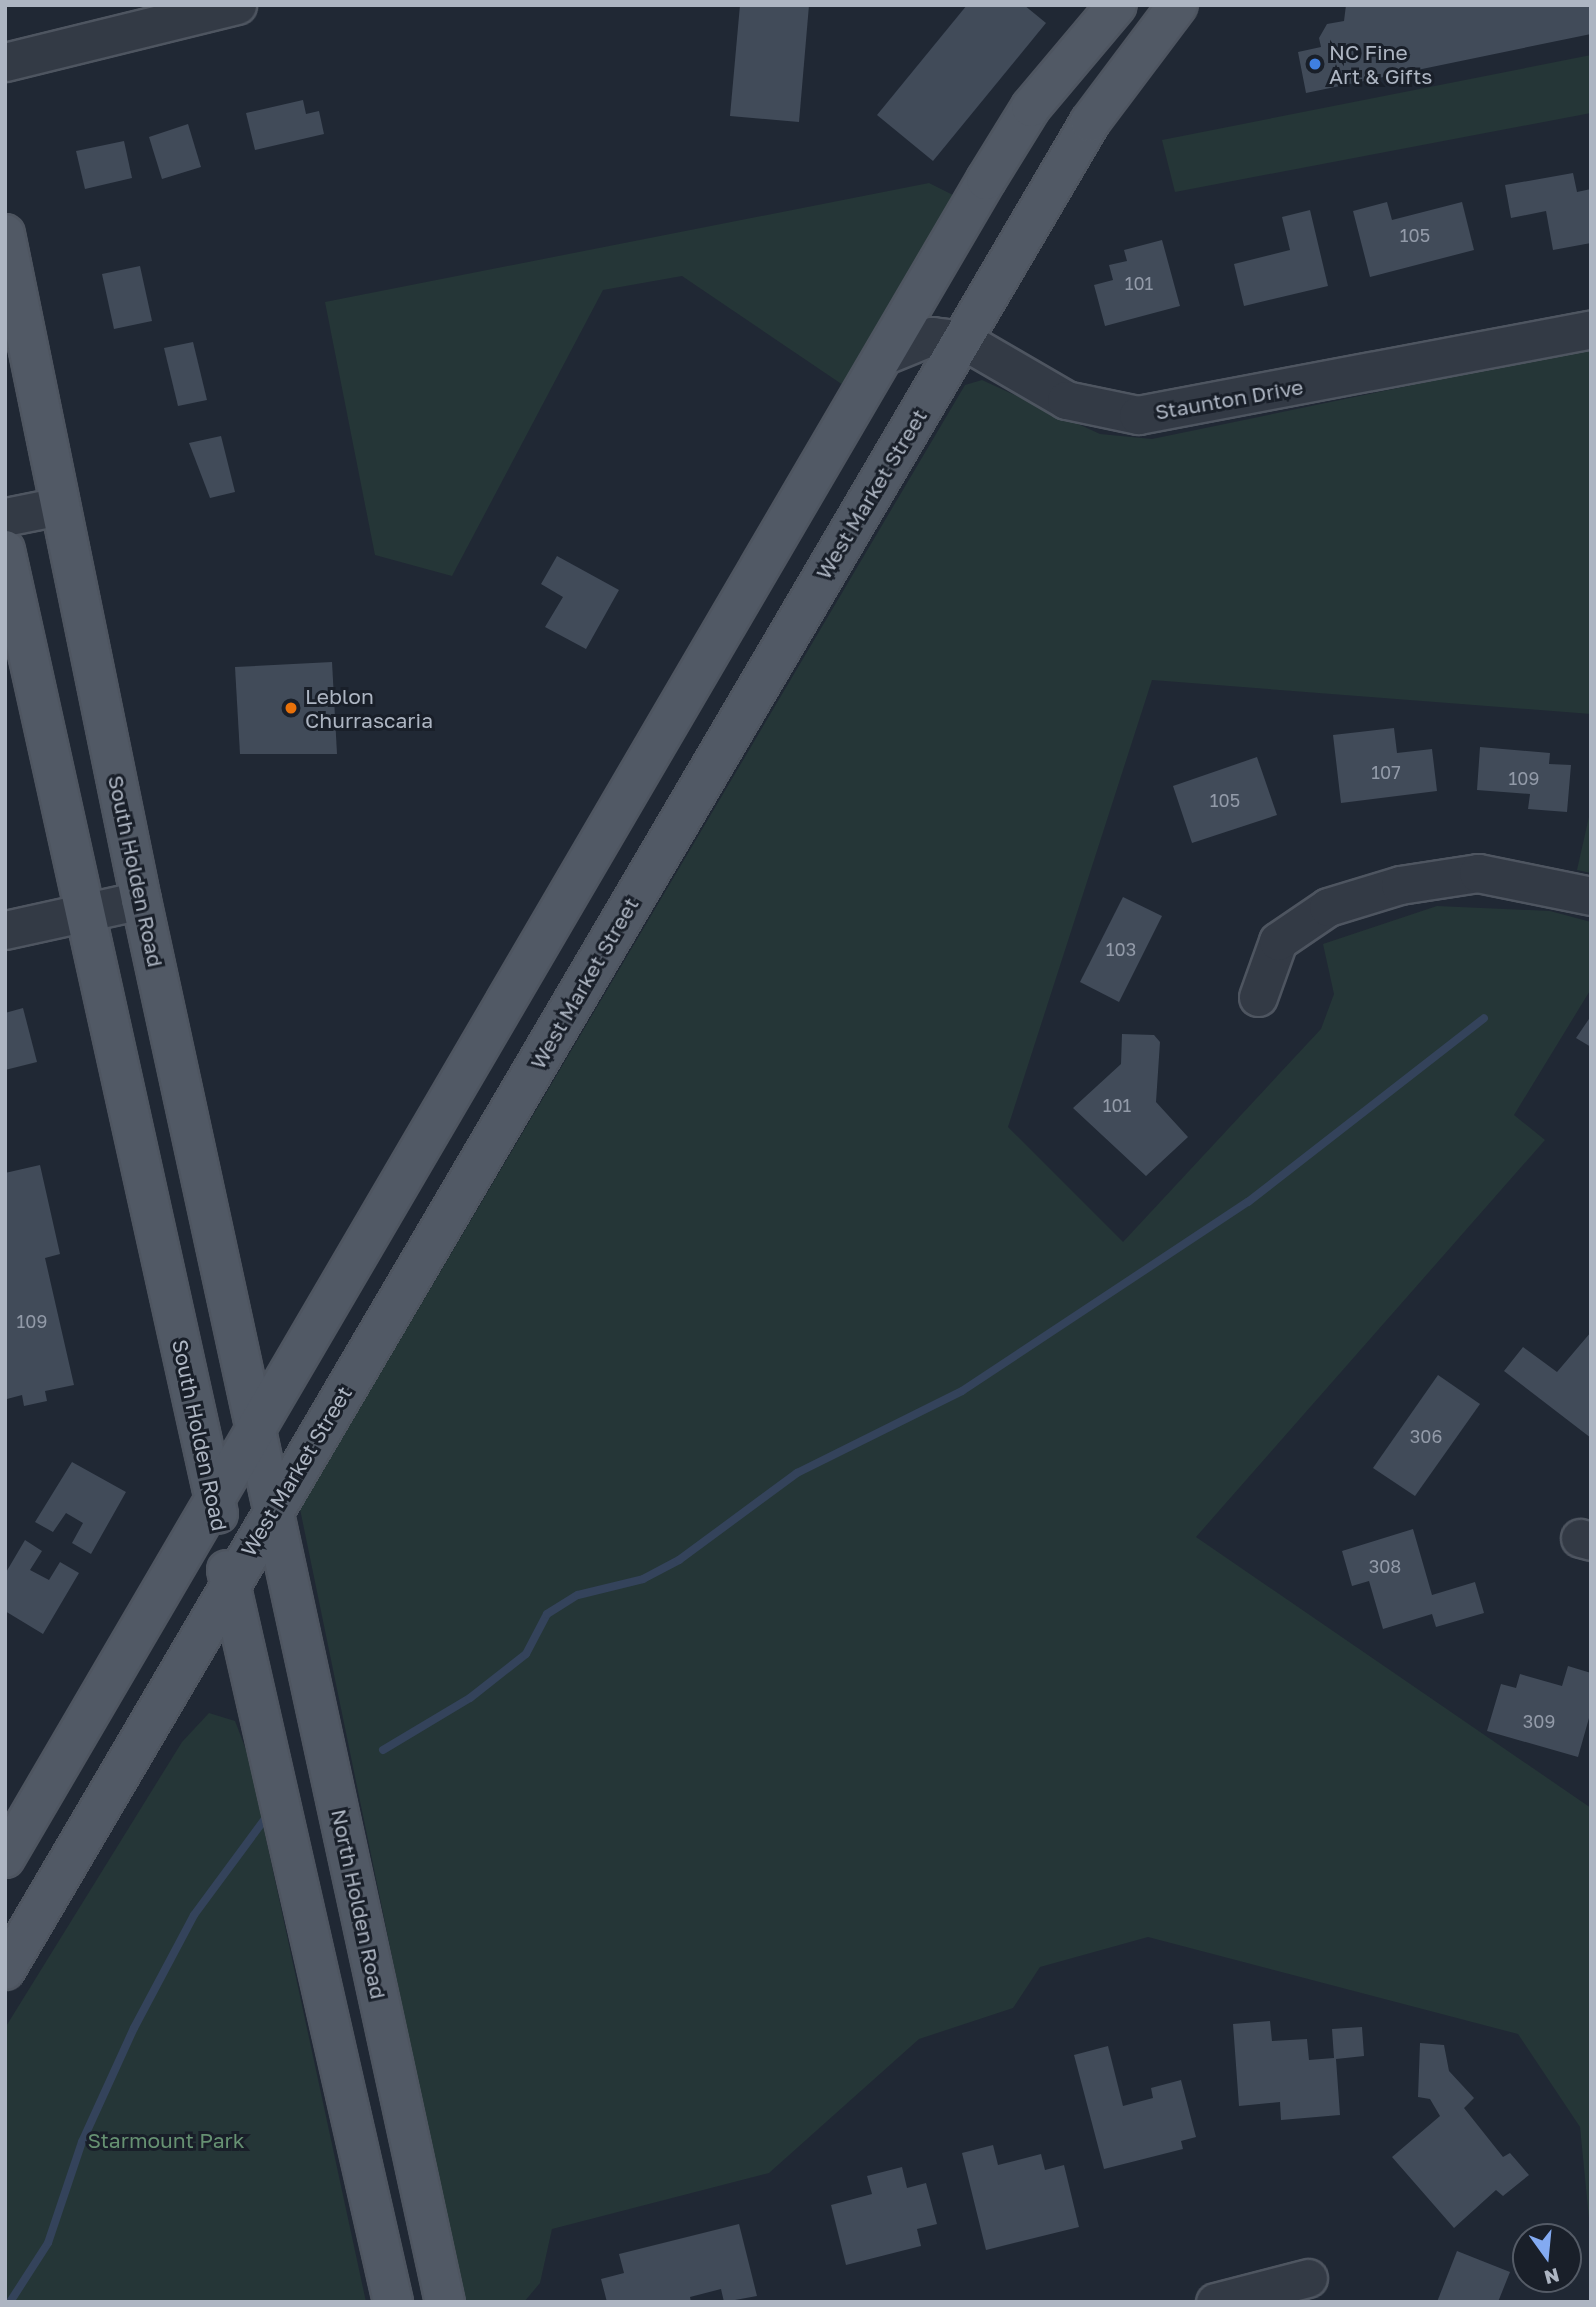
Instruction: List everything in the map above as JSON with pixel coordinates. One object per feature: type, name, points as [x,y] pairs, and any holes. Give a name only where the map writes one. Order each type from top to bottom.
[{"type":"main road","points":[[5,1858],[259,1432],[1031,107],[1117,5]]},
{"type":"main road","name":"West Market Street","points":[[5,1970],[272,1507],[1090,122],[1178,5]]},
{"type":"main road","name":"South Holden Road","points":[[5,234],[141,900],[259,1432],[272,1507]]},
{"type":"main road","name":"South Holden Road","points":[[5,550],[216,1503],[229,1582]]},
{"type":"main road","name":"North Holden Road","points":[[272,1507],[445,2302]]},
{"type":"main road","points":[[229,1582],[393,2302]]},
{"type":"street","points":[[5,62],[237,5]]},
{"type":"street","name":"Staunton Drive","points":[[885,355],[932,336],[963,340],[1066,400],[1138,415],[1591,329]]},
{"type":"street","points":[[5,517],[60,506]]},
{"type":"street","points":[[1258,997],[1278,941],[1328,907],[1400,884],[1478,873],[1591,895]]},
{"type":"street","points":[[5,930],[141,900]]},
{"type":"street","points":[[1215,2302],[1308,2278]]},
{"type":"green space","points":[[1591,55],[1591,113],[1175,192],[1162,140]]},
{"type":"green space","points":[[929,183],[957,197],[843,385],[682,276],[603,290],[452,576],[375,555],[325,302]]},
{"type":"green space","points":[[1591,348],[1591,714],[1152,680],[1008,1127],[1123,1242],[1321,1029],[1334,994],[1323,944],[1437,906],[1550,911],[1591,922],[1591,989],[1514,1115],[1545,1140],[1196,1537],[1591,1808],[1591,2239],[1580,2127],[1518,2034],[1148,1937],[1040,1967],[1013,2008],[919,2039],[769,2173],[552,2229],[540,2283],[524,2302],[463,2302],[300,1509],[965,385],[982,380],[1100,434],[1152,439]]},
{"type":"green space","points":[[1591,808],[1591,873],[1577,870]]},
{"type":"green space","name":"Starmount Park","points":[[209,1713],[235,1721],[248,1755],[366,2302],[5,2302],[5,2028],[182,1742]]},
{"type":"building","points":[[740,5],[809,5],[799,122],[730,116]]},
{"type":"building","points":[[967,5],[1024,5],[1046,23],[933,161],[877,115]]},
{"type":"building","points":[[1346,5],[1591,5],[1591,34],[1306,93],[1298,52],[1321,47],[1319,38],[1327,24],[1344,21]]},
{"type":"building","points":[[303,100],[306,114],[319,111],[324,134],[255,150],[246,113]]},
{"type":"building","points":[[188,124],[201,167],[162,179],[149,137]]},
{"type":"building","points":[[124,141],[132,178],[85,189],[76,151]]},
{"type":"building","points":[[1573,173],[1577,192],[1591,189],[1591,243],[1553,250],[1546,211],[1511,218],[1505,185]]},
{"type":"building","points":[[1387,202],[1392,220],[1462,202],[1474,250],[1370,277],[1353,211]]},
{"type":"building","points":[[1310,210],[1328,286],[1244,306],[1234,264],[1290,250],[1282,217]]},
{"type":"building","points":[[1162,240],[1180,306],[1105,326],[1094,285],[1113,280],[1109,265],[1127,261],[1124,250]]},
{"type":"building","points":[[140,266],[152,321],[114,329],[102,274]]},
{"type":"building","points":[[193,342],[207,400],[178,406],[164,348]]},
{"type":"building","points":[[221,436],[235,492],[210,498],[189,443]]},
{"type":"building","points":[[557,556],[619,590],[586,649],[545,627],[563,597],[541,584]]},
{"type":"building","points":[[332,662],[337,754],[240,754],[235,667]]},
{"type":"building","points":[[1394,728],[1397,753],[1432,749],[1437,791],[1341,803],[1333,735]]},
{"type":"building","points":[[1480,747],[1550,753],[1549,764],[1571,765],[1567,812],[1528,809],[1530,794],[1477,790]]},
{"type":"building","points":[[1257,757],[1277,815],[1192,843],[1173,786]]},
{"type":"building","points":[[1123,897],[1162,916],[1119,1002],[1080,982]]},
{"type":"building","points":[[23,1008],[37,1062],[5,1070],[5,1013]]},
{"type":"building","points":[[1591,1016],[1591,1047],[1576,1038]]},
{"type":"building","points":[[1122,1034],[1154,1035],[1160,1042],[1156,1102],[1188,1137],[1146,1176],[1073,1108],[1121,1064]]},
{"type":"building","points":[[40,1165],[60,1254],[45,1258],[74,1385],[45,1391],[47,1401],[24,1406],[22,1395],[7,1399],[5,1393],[5,1173]]},
{"type":"building","points":[[1591,1332],[1591,1438],[1504,1371],[1523,1347],[1557,1372]]},
{"type":"building","points":[[1438,1375],[1480,1404],[1415,1496],[1373,1468]]},
{"type":"building","points":[[72,1462],[126,1492],[91,1554],[72,1543],[83,1523],[66,1513],[53,1532],[35,1522]]},
{"type":"building","points":[[1413,1529],[1432,1595],[1475,1582],[1484,1613],[1436,1627],[1432,1614],[1383,1629],[1369,1581],[1352,1586],[1342,1551]]},
{"type":"building","points":[[25,1540],[42,1551],[30,1570],[49,1580],[60,1562],[79,1573],[43,1634],[5,1611],[5,1574]]},
{"type":"building","points":[[1568,1666],[1591,1673],[1591,1711],[1578,1757],[1487,1731],[1501,1684],[1516,1688],[1520,1674],[1562,1686]]},
{"type":"building","points":[[1270,2021],[1272,2041],[1307,2039],[1309,2060],[1334,2058],[1332,2029],[1362,2027],[1364,2056],[1336,2059],[1340,2115],[1281,2120],[1280,2102],[1239,2106],[1233,2024]]},
{"type":"building","points":[[1420,2043],[1444,2045],[1449,2071],[1474,2098],[1464,2108],[1503,2157],[1510,2153],[1529,2175],[1503,2196],[1496,2190],[1454,2228],[1392,2157],[1440,2116],[1430,2099],[1418,2097]]},
{"type":"building","points":[[1108,2046],[1123,2106],[1153,2098],[1151,2088],[1181,2080],[1196,2137],[1181,2141],[1183,2149],[1104,2169],[1074,2055]]},
{"type":"building","points":[[993,2145],[998,2165],[1041,2154],[1045,2170],[1064,2165],[1079,2227],[986,2250],[962,2153]]},
{"type":"building","points":[[902,2167],[907,2188],[926,2183],[937,2224],[917,2229],[921,2246],[846,2265],[831,2205],[872,2194],[867,2176]]},
{"type":"building","points":[[739,2224],[757,2296],[724,2302],[721,2289],[690,2297],[691,2302],[607,2302],[601,2279],[624,2273],[619,2254]]},
{"type":"building","points":[[1457,2251],[1510,2272],[1498,2302],[1437,2302]]},
{"type":"waterway","points":[[383,1750],[470,1698],[526,1654],[547,1614],[578,1595],[643,1579],[679,1560],[797,1473],[962,1391],[1248,1202],[1484,1018]]},
{"type":"waterway","points":[[10,2302],[48,2243],[82,2142],[134,2028],[194,1915],[264,1820]]},
{"type":"place","name":"NC Fine Art & Gifts","points":[[1315,64]]},
{"type":"place","name":"Leblon Churrascaria","points":[[291,708]]}]
